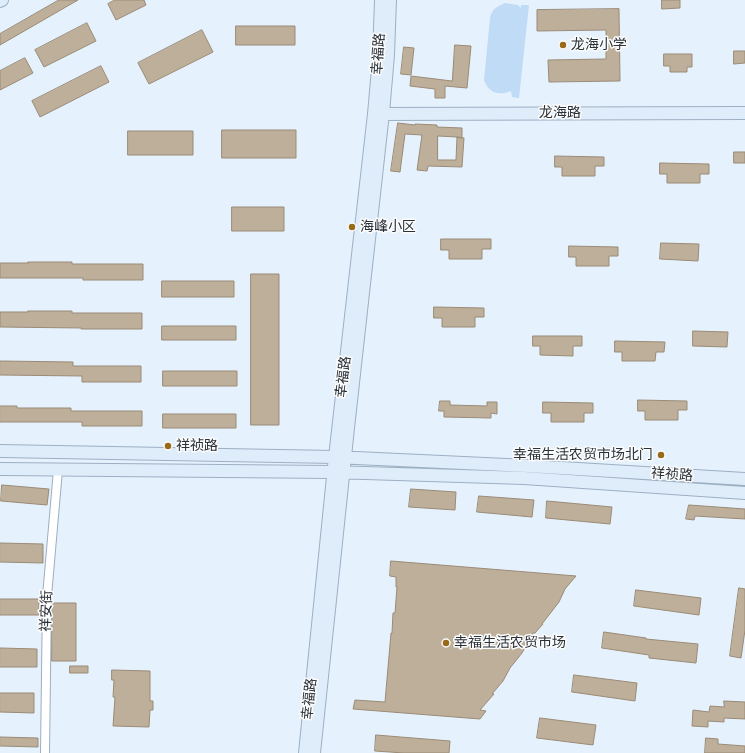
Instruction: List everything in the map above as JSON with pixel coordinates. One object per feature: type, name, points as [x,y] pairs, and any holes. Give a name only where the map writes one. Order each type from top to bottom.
[{"type":"street","name":"幸福路","points":[[379,113],[381,0]]},
{"type":"street","name":"幸福路","points":[[305,753],[379,113],[388,55],[390,0]]},
{"type":"street","name":"龙海路","points":[[379,113],[745,113]]},
{"type":"street","name":"祥祯路","points":[[0,451],[340,458],[528,466],[745,479]]},
{"type":"street","name":"祥祯路","points":[[0,470],[338,472],[524,478],[745,493]]},
{"type":"street","name":"祥安街","points":[[45,753],[47,596],[58,470]]},
{"type":"street","name":"幸福路","points":[[314,753],[338,472]]},
{"type":"shaded area","points":[[505,3],[518,5],[521,8],[521,5],[529,5],[519,98],[512,97],[511,91],[498,93],[491,91],[484,80],[490,18],[495,9]]},
{"type":"building","points":[[59,0],[78,0],[0,45],[0,34]]},
{"type":"building","points":[[115,0],[144,0],[146,5],[116,20],[108,4]]},
{"type":"building","points":[[662,0],[680,0],[680,8],[662,9]]},
{"type":"building","points":[[619,9],[620,81],[549,82],[548,60],[606,59],[606,30],[537,31],[537,10]]},
{"type":"building","points":[[87,23],[96,41],[44,67],[35,50]]},
{"type":"building","points":[[236,26],[295,26],[295,45],[236,45]]},
{"type":"building","points":[[202,30],[213,52],[149,84],[138,63]]},
{"type":"building","points":[[455,45],[471,46],[467,88],[445,86],[445,98],[435,98],[435,89],[410,86],[411,76],[452,81]]},
{"type":"building","points":[[404,47],[414,48],[411,75],[401,74]]},
{"type":"building","points":[[734,51],[745,51],[745,63],[734,64]]},
{"type":"building","points":[[664,54],[692,54],[692,67],[687,67],[687,72],[670,72],[670,66],[664,66]]},
{"type":"building","points":[[25,58],[33,73],[0,90],[0,71]]},
{"type":"building","points":[[101,66],[109,82],[40,117],[32,101]]},
{"type":"building","points":[[398,123],[462,128],[462,138],[464,138],[462,167],[428,166],[427,171],[417,170],[422,135],[405,134],[400,172],[391,171]],"holes":[[[438,136],[457,137],[456,160],[438,160]]]},
{"type":"building","points":[[222,130],[296,130],[296,158],[222,158]]},
{"type":"building","points":[[128,131],[193,131],[193,155],[128,155]]},
{"type":"building","points":[[734,152],[745,152],[745,163],[734,163]]},
{"type":"building","points":[[555,156],[604,157],[604,166],[595,166],[595,176],[562,176],[562,167],[555,167]]},
{"type":"building","points":[[660,163],[709,164],[709,174],[700,174],[700,183],[667,183],[667,174],[660,174]]},
{"type":"building","points":[[232,207],[284,207],[284,231],[232,231]]},
{"type":"building","points":[[441,239],[491,239],[491,249],[482,249],[482,259],[449,259],[449,250],[441,250]]},
{"type":"building","points":[[661,243],[699,244],[698,261],[660,259]]},
{"type":"building","points":[[569,246],[618,247],[618,256],[609,256],[609,266],[576,266],[576,257],[569,257]]},
{"type":"building","points":[[72,262],[72,264],[143,264],[143,280],[0,278],[0,263]]},
{"type":"building","points":[[251,274],[279,274],[279,425],[251,425]]},
{"type":"building","points":[[162,281],[234,281],[234,297],[162,297]]},
{"type":"building","points":[[434,307],[484,308],[484,317],[475,317],[475,327],[442,327],[442,318],[434,318]]},
{"type":"building","points":[[72,311],[72,313],[142,313],[142,329],[0,327],[0,312]]},
{"type":"building","points":[[162,326],[236,326],[236,340],[162,340]]},
{"type":"building","points":[[693,331],[728,332],[727,347],[693,346]]},
{"type":"building","points":[[533,336],[582,336],[582,346],[573,346],[573,356],[540,355],[540,346],[533,346]]},
{"type":"building","points":[[615,341],[665,342],[664,352],[656,352],[655,361],[622,361],[622,352],[615,352]]},
{"type":"building","points":[[0,361],[73,362],[73,366],[141,366],[141,382],[82,382],[82,376],[0,375]]},
{"type":"building","points":[[163,371],[237,371],[237,386],[163,386]]},
{"type":"building","points":[[638,400],[687,401],[687,410],[678,410],[678,420],[645,420],[645,411],[638,411]]},
{"type":"building","points":[[440,401],[450,401],[450,405],[487,406],[487,402],[497,402],[497,414],[491,413],[491,418],[444,417],[444,411],[439,411]]},
{"type":"building","points":[[543,402],[593,403],[593,413],[584,413],[584,422],[551,422],[551,413],[543,413]]},
{"type":"building","points":[[0,406],[17,406],[17,408],[71,408],[71,411],[142,411],[142,426],[82,426],[82,422],[0,422]]},
{"type":"building","points":[[163,414],[236,414],[236,428],[163,428]]},
{"type":"building","points":[[2,485],[49,489],[47,505],[1,501]]},
{"type":"building","points":[[411,489],[456,492],[455,510],[409,507]]},
{"type":"building","points":[[479,496],[534,500],[532,517],[477,512]]},
{"type":"building","points":[[547,501],[612,507],[610,524],[546,518]]},
{"type":"building","points":[[689,505],[745,509],[745,519],[695,516],[694,520],[686,519]]},
{"type":"building","points":[[0,543],[43,544],[43,563],[0,562]]},
{"type":"building","name":"幸福生活农贸市场","points":[[391,561],[576,576],[565,589],[559,602],[543,624],[535,633],[533,633],[522,653],[510,668],[503,681],[492,694],[494,694],[480,710],[486,711],[480,719],[353,709],[355,700],[385,702],[393,613],[395,613],[397,587],[396,577],[390,576]]},
{"type":"building","points":[[739,588],[745,589],[745,630],[741,658],[730,656]]},
{"type":"building","points":[[636,590],[701,598],[699,615],[634,606]]},
{"type":"building","points":[[0,599],[39,599],[39,615],[0,615]]},
{"type":"building","points":[[52,603],[76,603],[76,661],[52,661]]},
{"type":"building","points":[[604,632],[646,639],[698,644],[696,663],[649,658],[649,655],[602,648]]},
{"type":"building","points":[[0,648],[37,649],[37,667],[0,667]]},
{"type":"building","points":[[70,666],[88,666],[88,673],[70,673]]},
{"type":"building","points":[[112,670],[150,671],[150,701],[153,701],[153,710],[150,710],[149,727],[113,726],[115,697],[113,697],[114,680],[112,680]]},
{"type":"building","points":[[574,675],[637,683],[635,701],[572,692]]},
{"type":"building","points":[[0,693],[34,693],[34,713],[0,712]]},
{"type":"building","points":[[724,701],[745,702],[745,719],[724,718],[724,722],[708,721],[708,727],[692,726],[693,710],[709,712],[710,706],[724,707]]},
{"type":"building","points":[[540,718],[596,725],[593,745],[537,738]]},
{"type":"building","points":[[376,735],[450,741],[449,753],[404,753],[375,751]]},
{"type":"building","points":[[0,737],[38,738],[38,747],[0,746]]},
{"type":"building","points":[[706,738],[718,739],[718,744],[745,746],[745,753],[705,753]]},
{"type":"place","name":"龙海小学","points":[[563,45]]},
{"type":"place","name":"海峰小区","points":[[352,227]]},
{"type":"place","name":"祥祯路","points":[[168,446]]},
{"type":"place","name":"幸福生活农贸市场北门","points":[[661,455]]},
{"type":"place","name":"幸福生活农贸市场","points":[[446,643]]}]
